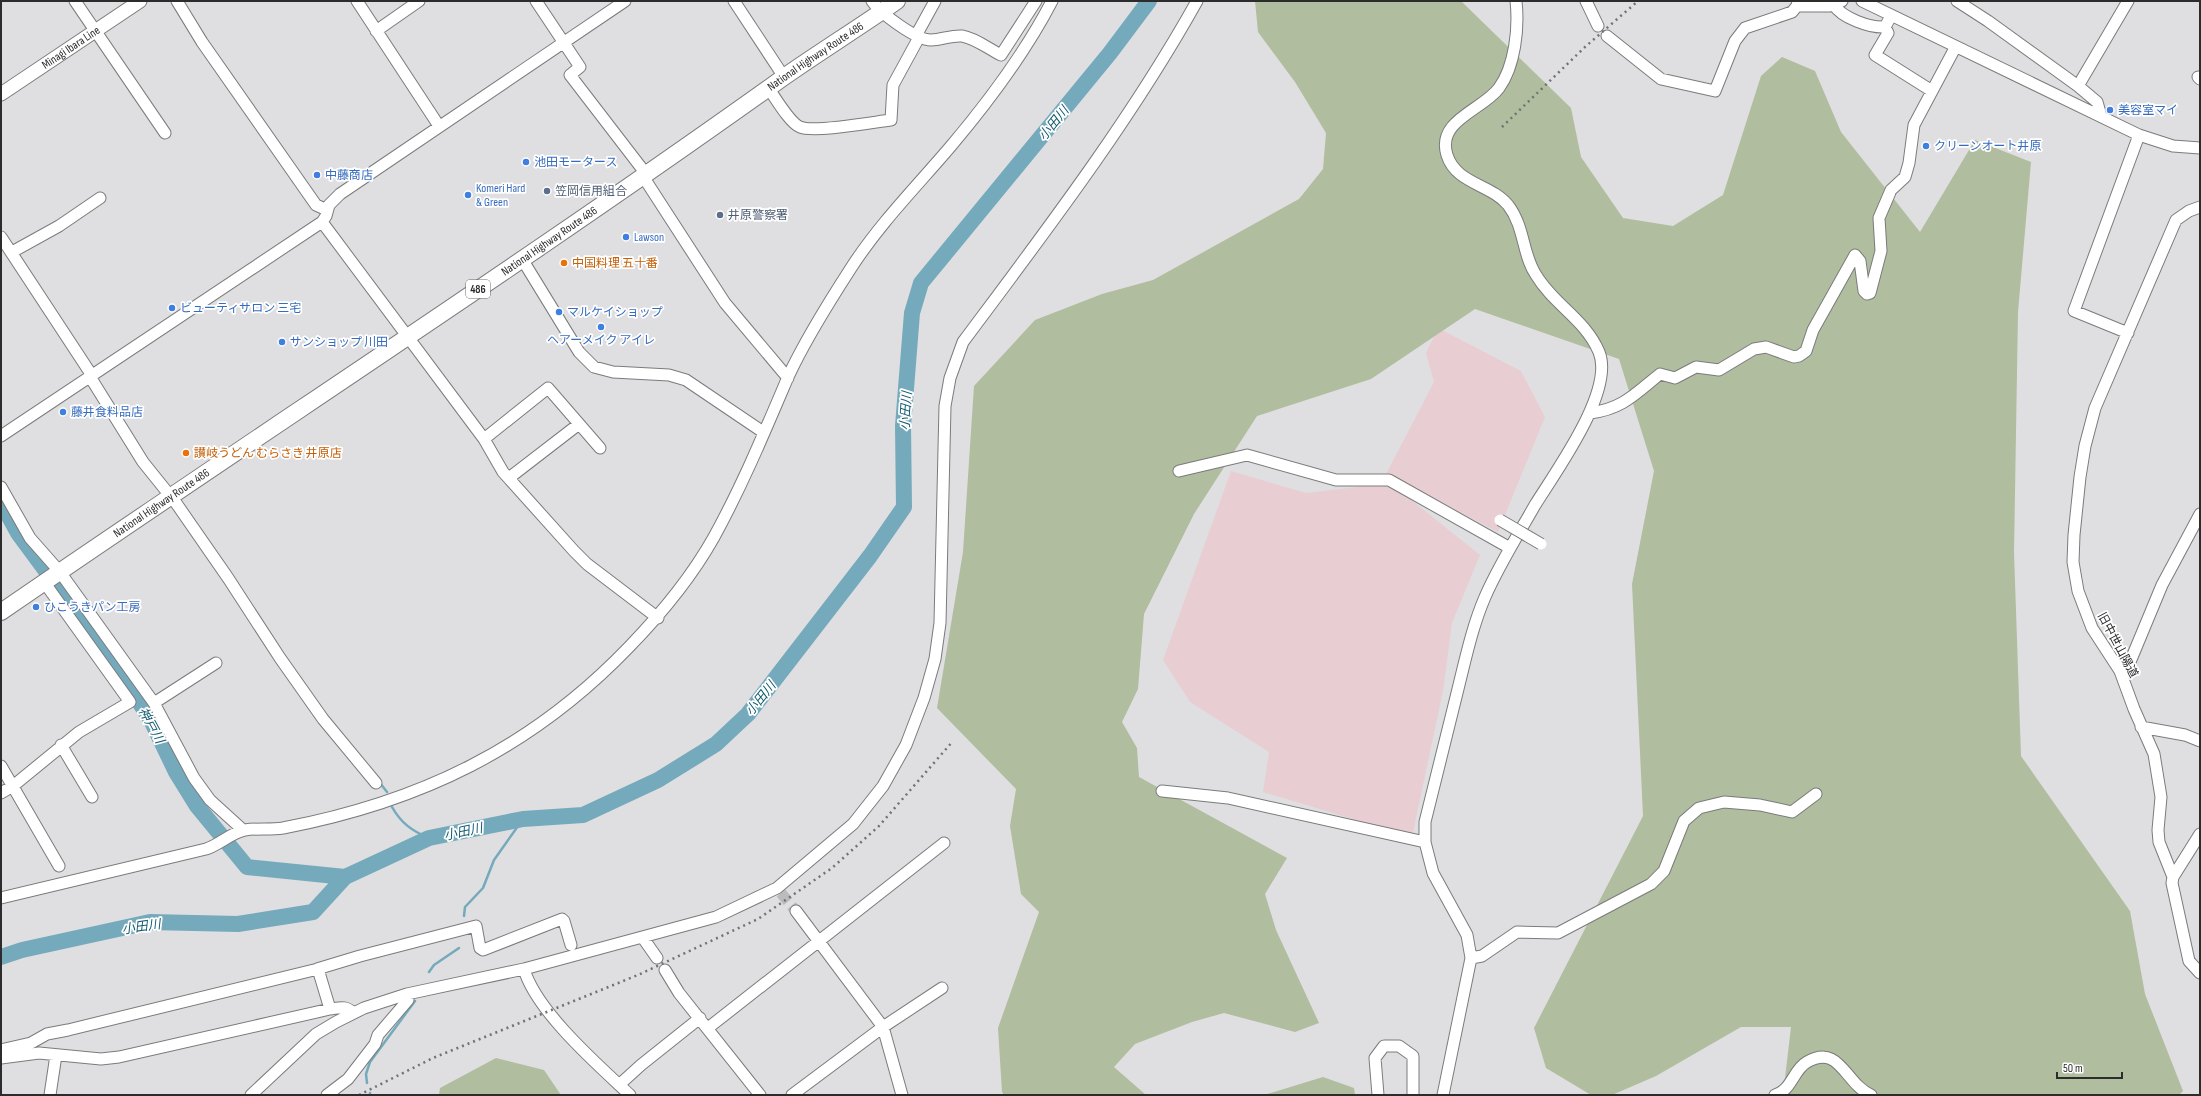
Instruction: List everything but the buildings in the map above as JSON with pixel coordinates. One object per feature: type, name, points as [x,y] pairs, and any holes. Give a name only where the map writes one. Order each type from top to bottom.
[{"type":"highway","name":"National Highway Route 486","points":[[1,612],[645,176],[769,89],[878,6],[898,1]]},
{"type":"main road","name":"Minagi Ibara Line","points":[[1,94],[140,1]]},
{"type":"street","points":[[75,1],[94,31],[165,133]]},
{"type":"street","points":[[177,1],[202,42],[316,205],[327,210]]},
{"type":"street","points":[[357,1],[439,126]]},
{"type":"street","points":[[376,31],[419,1]]},
{"type":"street","points":[[536,1],[580,67],[570,75],[642,170],[646,181],[725,303],[788,378]]},
{"type":"street","points":[[1,436],[322,222],[331,201],[340,194],[625,1]]},
{"type":"street","points":[[734,1],[784,77]]},
{"type":"street","points":[[769,89],[792,120],[801,128],[817,128],[891,120],[893,85],[917,41],[917,36],[935,1]]},
{"type":"street","points":[[999,84],[1002,56],[1036,1]]},
{"type":"street","points":[[1,898],[218,845],[240,831],[279,829],[356,811],[418,789],[494,755],[531,732],[589,687],[658,618],[693,571],[713,538],[738,490],[788,378],[828,306],[866,246],[981,110],[1026,45],[1052,1]]},
{"type":"street","points":[[251,1095],[316,1034],[353,1013],[407,994],[524,969],[644,938],[716,917],[779,891],[853,824],[883,786],[906,745],[924,698],[935,659],[940,623],[945,406],[950,378],[963,342],[1101,152],[1175,39],[1196,1]]},
{"type":"street","points":[[1443,1095],[1471,958],[1467,936],[1433,873],[1425,842],[1425,822],[1464,664],[1484,598],[1510,548],[1590,412],[1600,385],[1603,371],[1600,354],[1590,334],[1579,320],[1553,298],[1534,274],[1518,222],[1506,204],[1464,178],[1455,169],[1446,154],[1446,142],[1450,129],[1459,118],[1476,107],[1498,89],[1508,69],[1515,36],[1516,1]]},
{"type":"street","points":[[1586,1],[1598,26]]},
{"type":"street","points":[[1862,1],[1955,48],[2139,135],[2173,146],[2200,148]]},
{"type":"street","points":[[1957,1],[2012,38],[2078,86],[2097,102],[2101,116]]},
{"type":"street","points":[[2078,86],[2128,1]]},
{"type":"street","points":[[1607,36],[1661,79],[1716,91],[1735,41],[1745,28],[1792,12],[1798,3],[1815,7],[1838,3],[1838,11],[1847,17],[1880,28],[1885,27]]},
{"type":"street","points":[[878,6],[917,36],[930,40],[960,36],[1002,56]]},
{"type":"street","points":[[1885,27],[1891,16]]},
{"type":"street","points":[[1885,27],[1888,33],[1875,55],[1932,91]]},
{"type":"street","points":[[1002,56],[1026,45]]},
{"type":"street","points":[[1590,412],[1604,411],[1624,404],[1660,374],[1675,378],[1696,367],[1719,370],[1760,347],[1766,347],[1794,357],[1799,356],[1806,351],[1812,330],[1855,255],[1860,261],[1864,291],[1867,294],[1870,293],[1881,251],[1879,218],[1891,190],[1904,177],[1909,163],[1914,125],[1955,48]]},
{"type":"street","points":[[2128,333],[2074,311],[2139,135]]},
{"type":"street","points":[[12,252],[59,226],[100,198]]},
{"type":"street","name":"旧中世山陽道","points":[[2200,207],[2185,212],[2176,220],[2095,408],[2085,446],[2074,535],[2073,562],[2078,591],[2092,628],[2120,671],[2141,727],[2154,754],[2161,797],[2158,830],[2159,842],[2173,877],[2173,889],[2189,961],[2200,973]]},
{"type":"street","points":[[322,222],[484,438],[503,472],[587,564],[658,618]]},
{"type":"street","points":[[1,237],[91,376],[143,462],[228,578],[280,658],[323,718],[376,783]]},
{"type":"street","points":[[522,259],[579,352],[594,367],[613,372],[669,375],[686,380],[763,432]]},
{"type":"street","points":[[484,438],[548,388],[600,448]]},
{"type":"street","points":[[509,478],[579,424]]},
{"type":"street","points":[[1179,471],[1247,455],[1336,480],[1389,480],[1510,548]]},
{"type":"street","points":[[1,487],[52,578],[130,702],[79,732],[61,745],[13,786],[1,793]]},
{"type":"street","points":[[2120,671],[2130,662],[2162,585],[2200,514]]},
{"type":"street","points":[[1500,520],[1541,544]]},
{"type":"street","points":[[52,578],[154,703],[194,778],[210,800],[240,831]]},
{"type":"street","points":[[154,703],[216,663]]},
{"type":"street","points":[[2141,727],[2185,735],[2200,741]]},
{"type":"street","points":[[61,745],[92,797]]},
{"type":"street","points":[[1,766],[59,866]]},
{"type":"street","points":[[1162,792],[1228,798],[1425,842]]},
{"type":"street","points":[[1471,958],[1482,956],[1517,932],[1558,933],[1651,884],[1664,871],[1684,821],[1699,808],[1724,802],[1760,805],[1792,812],[1816,794]]},
{"type":"street","points":[[2173,877],[2200,834]]},
{"type":"street","points":[[708,1028],[820,942],[944,843]]},
{"type":"street","points":[[796,911],[882,1027],[902,1095]]},
{"type":"street","points":[[1,1050],[31,1043],[47,1034],[317,969],[360,956],[476,926],[480,948],[483,950],[562,919],[564,920],[571,945]]},
{"type":"street","points":[[644,938],[657,958]]},
{"type":"street","points":[[317,969],[330,1010]]},
{"type":"street","points":[[524,969],[530,987],[557,1021],[630,1095]]},
{"type":"street","points":[[665,970],[680,993],[760,1095]]},
{"type":"street","points":[[792,1095],[882,1027],[942,988]]},
{"type":"street","points":[[327,1095],[348,1079],[375,1044],[378,1035],[408,1000],[407,994]]},
{"type":"street","points":[[1,1058],[39,1053],[100,1059],[119,1057],[344,1007],[353,1013]]},
{"type":"street","points":[[619,1085],[641,1065],[700,1018]]},
{"type":"street","points":[[1378,1095],[1375,1058],[1384,1046],[1399,1046],[1413,1056],[1413,1095]]},
{"type":"street","points":[[50,1095],[56,1055]]},
{"type":"street","points":[[1775,1095],[1789,1086],[1795,1075],[1805,1063],[1816,1058],[1827,1056],[1836,1062],[1854,1082],[1871,1095]]},
{"type":"shaded area","points":[[1438,328],[1521,371],[1545,417],[1498,532],[1386,474],[1434,382],[1426,353]]},
{"type":"shaded area","points":[[1231,471],[1306,493],[1390,483],[1480,555],[1452,623],[1443,691],[1412,837],[1263,792],[1269,752],[1190,702],[1163,660]]},
{"type":"green space","points":[[1255,1],[1461,1],[1571,108],[1581,157],[1623,218],[1673,226],[1723,195],[1761,76],[1782,57],[1815,71],[1841,132],[1920,232],[1975,140],[2031,162],[2018,312],[2014,553],[2021,756],[2130,911],[2145,994],[2183,1091],[2179,1095],[1783,1095],[1791,1027],[1741,1027],[1656,1076],[1612,1095],[1591,1095],[1546,1068],[1534,1028],[1643,816],[1632,584],[1654,471],[1619,359],[1475,309],[1371,379],[1257,416],[1194,514],[1144,614],[1138,689],[1122,722],[1137,748],[1139,777],[1287,858],[1265,894],[1276,930],[1319,1023],[1295,1032],[1224,1013],[1192,1022],[1135,1044],[1114,1067],[1146,1095],[1004,1095],[1002,1092],[998,1028],[1039,912],[1021,894],[1010,826],[1016,789],[937,708],[963,552],[974,386],[1035,320],[1102,294],[1153,280],[1299,199],[1323,169],[1326,133],[1295,82],[1258,32]]},
{"type":"green space","points":[[496,1058],[544,1070],[561,1095],[439,1095],[440,1088]]},
{"type":"green space","points":[[1323,1077],[1354,1088],[1355,1095],[1264,1095]]},
{"type":"waterway","name":"小田川","points":[[1,957],[22,950],[150,922],[238,924],[313,912],[345,877],[429,838],[523,819],[583,815],[658,780],[716,744],[748,714],[870,556],[904,507],[903,426],[912,313],[921,283],[1110,53],[1149,1]]},
{"type":"waterway","name":"神戸川","points":[[1,502],[18,533],[114,663],[152,722],[176,772],[197,806],[247,867],[345,877]]},
{"type":"waterway","points":[[380,783],[387,792]]},
{"type":"waterway","points":[[392,807],[399,818],[408,826],[429,838]]},
{"type":"waterway","points":[[464,916],[465,907],[483,888],[494,860],[523,819]]},
{"type":"waterway","points":[[429,972],[434,965],[459,948]]},
{"type":"waterway","points":[[367,1083],[366,1074],[370,1062],[415,1001]]},
{"type":"tunnel","points":[[781,893],[796,911]]},
{"type":"railway","points":[[1502,127],[1585,47],[1638,1]]},
{"type":"railway","points":[[359,1095],[433,1058],[638,975],[758,919],[832,868],[879,826],[953,741]]},
{"type":"place","name":"美容室マイ","points":[[2110,110]]},
{"type":"place","name":"クリーンオート井原","points":[[1926,146]]},
{"type":"place","name":"池田モータース","points":[[526,162]]},
{"type":"place","name":"中藤商店","points":[[317,175]]},
{"type":"place","name":"笠岡信用組合","points":[[547,191]]},
{"type":"place","name":"Komeri Hard & Green","points":[[468,195]]},
{"type":"place","name":"井原警察署","points":[[720,215]]},
{"type":"place","name":"Lawson","points":[[626,237]]},
{"type":"place","name":"中国料理 五十番","points":[[564,263]]},
{"type":"place","name":"ビューティサロン 三宅","points":[[172,308]]},
{"type":"place","name":"マルケイショップ","points":[[559,312]]},
{"type":"place","name":"ヘアーメイク アイレ","points":[[601,327]]},
{"type":"place","name":"サンショップ 川田","points":[[282,342]]},
{"type":"place","name":"藤井食料品店","points":[[63,412]]},
{"type":"place","name":"讃岐うどん むらさき 井原店","points":[[186,453]]},
{"type":"place","name":"ひこうきパン工房","points":[[36,607]]}]
